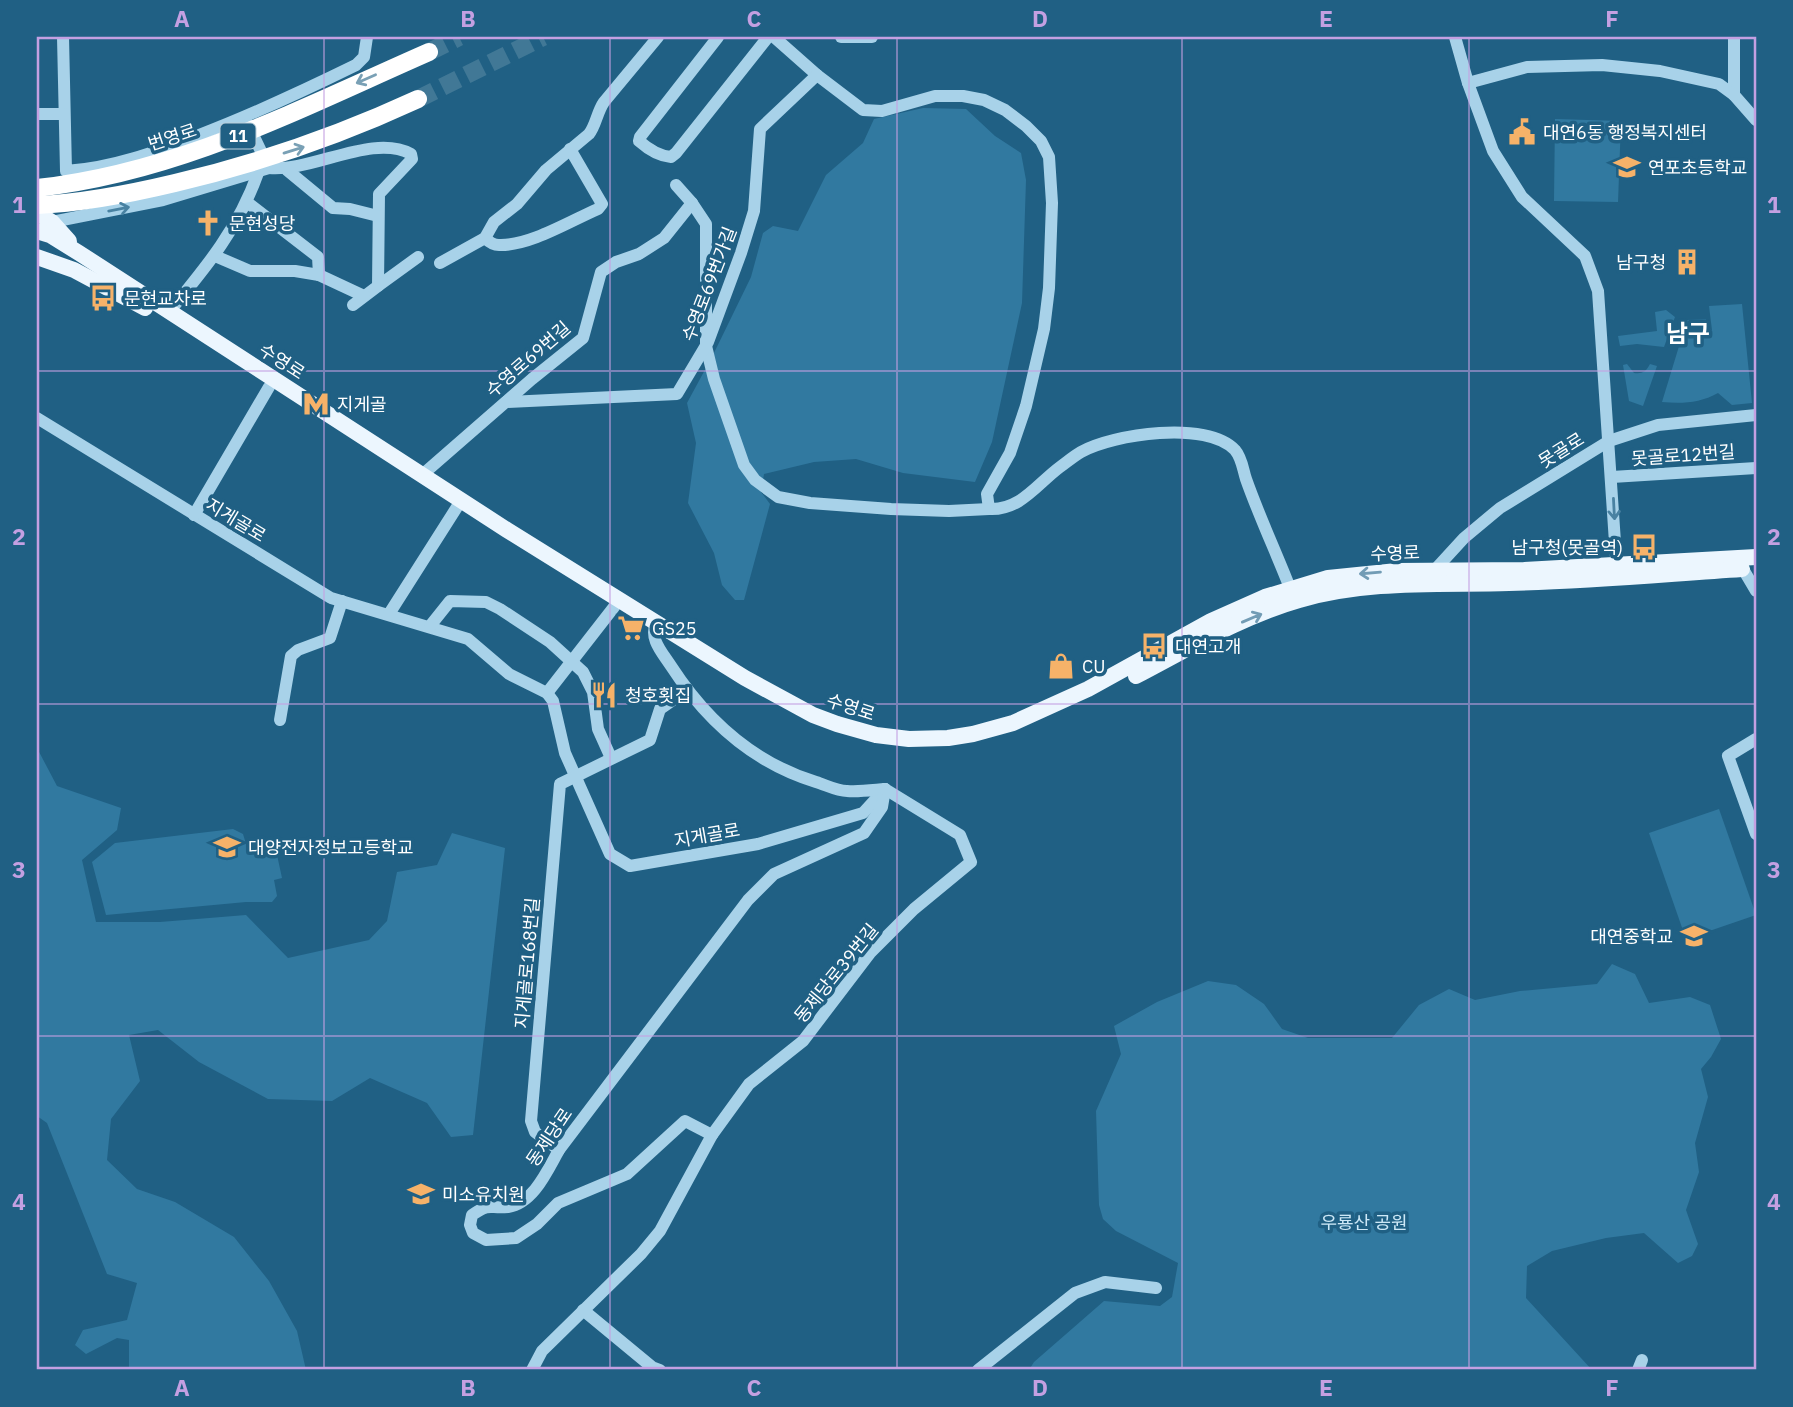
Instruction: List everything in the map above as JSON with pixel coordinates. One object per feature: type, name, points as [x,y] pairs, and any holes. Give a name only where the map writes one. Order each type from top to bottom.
[{"type":"highway","name":"번영로","points":[[37,188],[79,183],[149,167],[221,144],[429,52]]},
{"type":"highway","name":"11","points":[[37,205],[136,192],[245,165],[315,143],[418,99]]},
{"type":"main road","points":[[37,214],[44,233]]},
{"type":"main road","name":"수영로","points":[[44,233],[422,475],[760,698],[829,732],[873,744],[900,748],[940,748],[967,745],[1012,734],[1106,691],[1224,631],[1296,601],[1348,590],[1416,584],[1507,583],[1756,557]]},
{"type":"main road","name":"수영로","points":[[37,259],[74,270],[143,306],[614,607],[785,701],[837,724],[895,738],[948,738],[999,728],[1028,717],[1122,671],[1211,621],[1290,588],[1345,575],[1397,571],[1750,569]]},
{"type":"street","points":[[63,37],[66,171],[149,154],[278,104],[356,65],[364,57],[367,37]]},
{"type":"street","points":[[440,263],[475,246],[485,238],[494,222],[517,204],[546,170],[593,128],[597,112],[604,102],[658,37]]},
{"type":"street","points":[[718,37],[640,137],[642,144],[657,154],[671,157],[676,153],[768,37]]},
{"type":"street","points":[[774,37],[817,75],[863,110],[882,111],[935,96],[963,96],[984,100],[1005,110],[1026,126],[1041,141],[1049,157],[1052,203],[1049,288],[1044,329],[1026,406],[1010,453],[987,494],[989,509]]},
{"type":"street","points":[[841,37],[872,37]]},
{"type":"street","points":[[1455,37],[1468,83],[1493,151],[1522,197],[1585,256],[1598,291],[1617,571]]},
{"type":"street","points":[[1734,37],[1734,95]]},
{"type":"street","points":[[1468,83],[1527,67],[1602,65],[1660,71],[1719,84],[1734,95],[1756,120]]},
{"type":"street","name":"수영로69번가길","points":[[506,402],[677,394],[706,346],[732,281],[754,211],[760,129],[817,75]]},
{"type":"street","points":[[37,114],[65,114]]},
{"type":"street","points":[[169,312],[215,257],[264,171],[244,118]]},
{"type":"street","points":[[485,238],[492,244],[510,244],[536,236],[598,209],[602,204],[570,149]]},
{"type":"street","points":[[44,233],[264,171],[287,170],[364,150],[404,150],[411,154],[412,159],[379,194],[378,286]]},
{"type":"street","points":[[287,170],[333,208],[378,216]]},
{"type":"street","points":[[676,185],[706,224],[706,346],[714,379],[744,465],[755,480],[778,497],[810,503],[891,509],[1000,510],[1016,503],[1082,451],[1113,440],[1149,434],[1186,433],[1205,436],[1223,441],[1235,449],[1290,588]]},
{"type":"street","points":[[247,203],[318,257],[319,275]]},
{"type":"street","name":"수영로69번길","points":[[422,475],[583,338],[601,272],[616,262],[639,254],[664,238],[692,203]]},
{"type":"street","points":[[215,257],[250,271],[295,271],[319,275],[364,296]]},
{"type":"street","points":[[353,305],[418,257]]},
{"type":"street","name":"수영로","points":[[194,515],[269,387]]},
{"type":"street","name":"못골로","points":[[1416,584],[1435,571],[1464,538],[1500,508],[1609,441],[1658,425],[1756,415]]},
{"type":"street","name":"지게골로","points":[[37,418],[331,598],[468,639],[509,674],[547,693],[553,701],[565,753],[610,853],[631,866],[758,844],[863,813],[885,789]]},
{"type":"street","name":"못골로12번길","points":[[1612,477],[1756,468]]},
{"type":"street","points":[[389,614],[457,507]]},
{"type":"street","points":[[1750,569],[1756,591]]},
{"type":"street","points":[[280,720],[290,656],[298,650],[330,638],[342,601]]},
{"type":"street","points":[[430,626],[450,601],[486,602],[550,642],[583,672],[593,692],[598,729],[611,758]]},
{"type":"street","points":[[547,693],[614,607]]},
{"type":"street","points":[[654,627],[655,641],[687,690],[723,730],[762,760],[795,776],[845,792],[885,789]]},
{"type":"street","points":[[575,776],[650,740],[660,709],[687,690]]},
{"type":"street","points":[[1756,739],[1728,756],[1756,834]]},
{"type":"street","name":"지게골로168번길","points":[[559,1150],[535,1132],[531,1121],[560,784],[575,776]]},
{"type":"street","name":"동제당로39번길","points":[[712,1135],[749,1084],[803,1041],[870,953],[914,908],[971,862],[960,835],[885,789]]},
{"type":"street","name":"동제당로","points":[[712,1135],[685,1121],[627,1174],[558,1203],[537,1224],[516,1238],[486,1240],[473,1233],[470,1225],[472,1215],[486,1206],[510,1207],[525,1199],[542,1180],[559,1150],[748,901],[774,874],[864,833],[882,807],[885,789]]},
{"type":"street","points":[[532,1370],[542,1351],[641,1254],[660,1231],[712,1135]]},
{"type":"street","points":[[978,1370],[1075,1293],[1105,1282],[1156,1288]]},
{"type":"street","points":[[583,1310],[652,1367],[660,1370]]},
{"type":"green space","points":[[923,108],[966,109],[995,136],[1021,153],[1026,180],[1022,303],[992,442],[975,482],[903,473],[856,459],[814,462],[764,474],[761,492],[770,504],[744,600],[735,600],[722,585],[714,553],[688,503],[696,443],[687,403],[751,277],[763,233],[773,226],[798,231],[826,175],[863,143],[874,119]]},
{"type":"green space","points":[[1555,119],[1621,121],[1618,202],[1554,201]]},
{"type":"green space","points":[[1742,304],[1752,403],[1732,405],[1718,393],[1691,402],[1662,402],[1687,320],[1706,319],[1707,329],[1712,330],[1709,306]]},
{"type":"green space","points":[[1666,310],[1675,317],[1664,347],[1637,344],[1620,346],[1618,336],[1657,331],[1655,312]]},
{"type":"green space","points":[[1627,364],[1634,373],[1642,373],[1650,364],[1657,366],[1643,406],[1629,401],[1623,365]]},
{"type":"green space","points":[[37,748],[57,786],[121,808],[117,830],[82,860],[96,922],[160,922],[246,915],[288,958],[369,940],[387,921],[397,872],[437,865],[452,833],[505,848],[473,1135],[451,1137],[427,1103],[370,1078],[332,1101],[268,1099],[199,1062],[158,1030],[129,1035],[140,1081],[111,1119],[107,1160],[137,1189],[175,1202],[234,1237],[269,1281],[297,1331],[306,1370],[129,1370],[129,1340],[117,1338],[86,1354],[75,1345],[83,1330],[127,1320],[137,1283],[107,1274],[47,1123],[37,1116]]},
{"type":"green space","points":[[1719,809],[1756,915],[1686,939],[1649,833]]},
{"type":"green space","points":[[233,829],[243,834],[246,844],[274,841],[282,878],[274,880],[277,896],[272,902],[106,915],[92,862],[115,843]]},
{"type":"green space","name":"우룡산 공원","points":[[1612,964],[1635,974],[1649,1003],[1690,997],[1710,1005],[1721,1039],[1701,1069],[1708,1097],[1695,1143],[1699,1172],[1686,1210],[1698,1244],[1692,1256],[1678,1263],[1644,1233],[1606,1238],[1552,1251],[1527,1266],[1526,1298],[1592,1370],[1029,1370],[1034,1362],[1104,1301],[1160,1306],[1172,1297],[1178,1263],[1116,1231],[1103,1219],[1099,1205],[1096,1111],[1121,1054],[1114,1026],[1157,1002],[1208,981],[1236,985],[1264,1004],[1282,1029],[1308,1038],[1392,1038],[1419,1005],[1449,989],[1475,1000],[1520,991],[1597,984]]},
{"type":"tunnel","points":[[429,52],[459,37]]},
{"type":"tunnel","points":[[418,99],[543,37]]},
{"type":"place","name":"대연6동 행정복지센터","points":[[1522,132]]},
{"type":"place","name":"연포초등학교","points":[[1627,167]]},
{"type":"place","name":"문현성당","points":[[208,223]]},
{"type":"place","name":"남구청","points":[[1687,262]]},
{"type":"place","name":"문현교차로","points":[[103,298]]},
{"type":"place","name":"지게골","points":[[316,404]]},
{"type":"place","name":"남구청(못골역)","points":[[1644,547]]},
{"type":"place","name":"GS25","points":[[631,628]]},
{"type":"place","name":"대연고개","points":[[1154,646]]},
{"type":"place","name":"CU","points":[[1061,666]]},
{"type":"place","name":"청호횟집","points":[[604,695]]},
{"type":"place","name":"대양전자정보고등학교","points":[[227,847]]},
{"type":"place","name":"대연중학교","points":[[1694,936]]},
{"type":"place","name":"미소유치원","points":[[421,1194]]},
{"type":"district","name":"남구","points":[[1688,333]]}]
